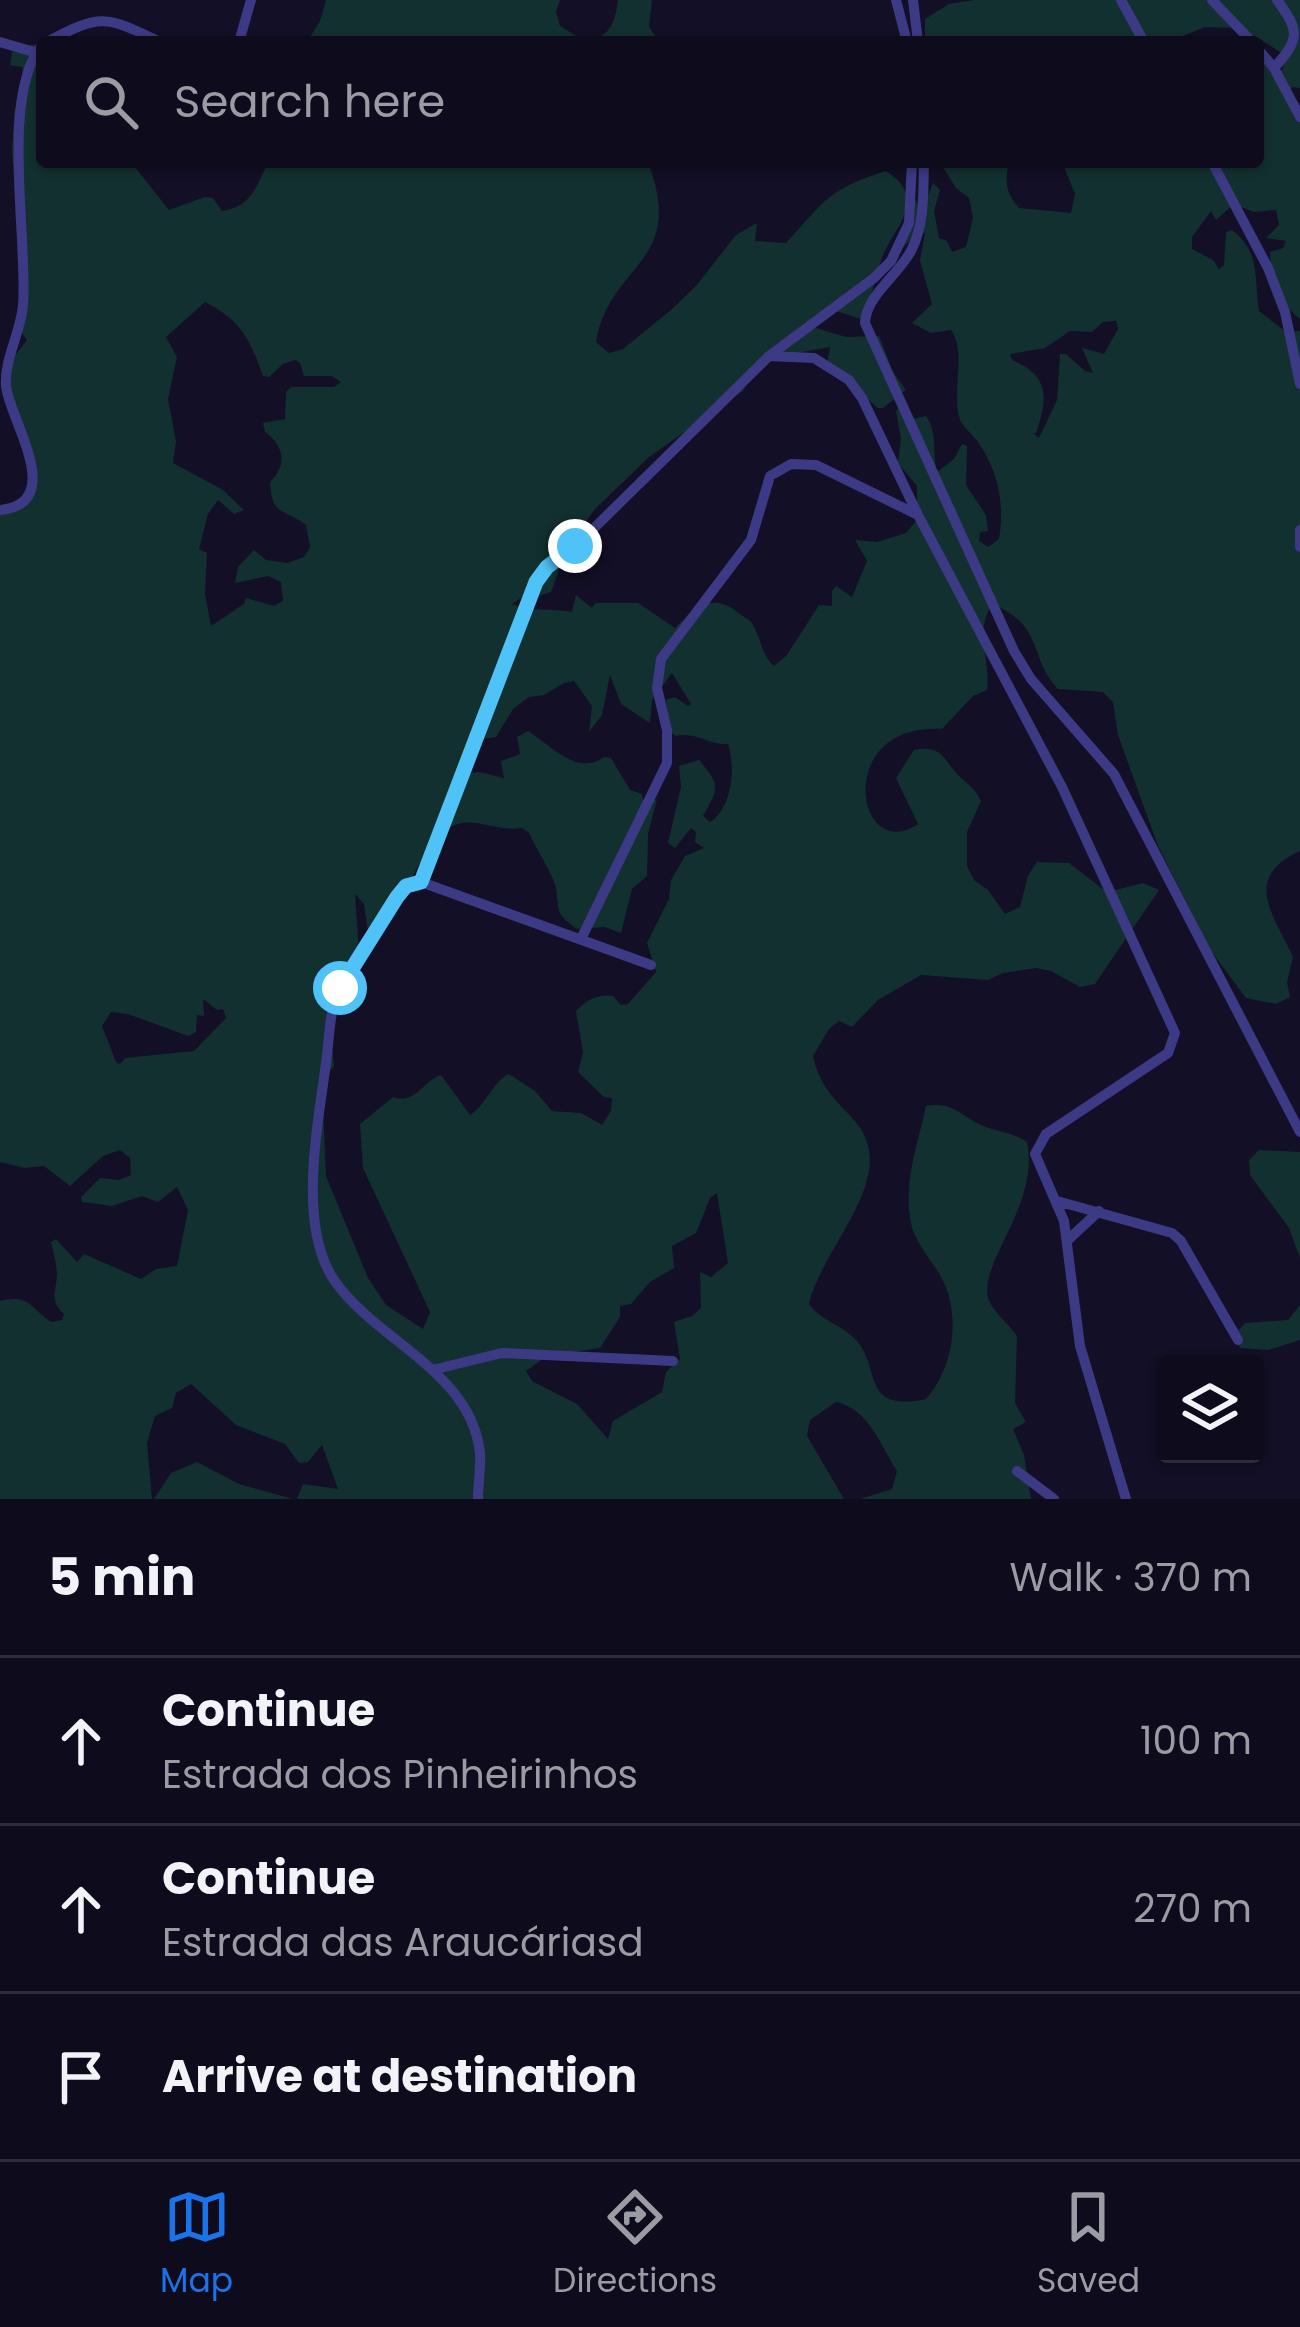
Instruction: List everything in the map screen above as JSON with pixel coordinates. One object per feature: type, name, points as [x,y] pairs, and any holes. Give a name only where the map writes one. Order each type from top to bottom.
[{"type":"street","points":[[240,36],[251,0]]},
{"type":"street","points":[[896,0],[906,36]]},
{"type":"street","points":[[913,0],[917,36]]},
{"type":"street","points":[[1121,0],[1141,36]]},
{"type":"street","points":[[1212,0],[1246,36]]},
{"type":"street","points":[[1274,68],[1295,47],[1300,34],[1292,15],[1277,0]]},
{"type":"street","points":[[61,36],[107,19],[146,36]]},
{"type":"street","points":[[0,42],[36,46]]},
{"type":"street","points":[[0,510],[18,504],[28,494],[34,470],[6,383],[24,300],[15,116],[20,84],[36,55]]},
{"type":"street","points":[[1264,57],[1300,117]]},
{"type":"street","points":[[1281,81],[1300,91]]},
{"type":"street","points":[[421,882],[541,574],[583,539],[769,356],[874,278],[902,244],[909,223],[911,168]]},
{"type":"street","points":[[923,168],[923,208],[911,250],[869,306],[865,323],[1014,651],[1030,679],[1114,774],[1300,1132]]},
{"type":"street","points":[[1215,168],[1268,268],[1285,312],[1300,384]]},
{"type":"street","points":[[769,356],[814,358],[849,380],[862,398],[1062,788],[1175,1033],[1168,1054],[1046,1134],[1035,1154],[1058,1201],[1069,1239],[1080,1346],[1126,1499]]},
{"type":"street","points":[[582,938],[667,763],[667,730],[657,688],[661,659],[751,540],[770,476],[791,464],[816,465],[918,515]]},
{"type":"street","points":[[1300,530],[1300,547]]},
{"type":"street","points":[[478,1499],[480,1454],[462,1406],[432,1370],[352,1301],[332,1277],[319,1239],[314,1205],[316,1142],[334,1001],[397,897],[406,886],[421,882],[651,964]]},
{"type":"street","points":[[1058,1201],[1157,1227],[1181,1240],[1238,1340]]},
{"type":"street","points":[[1069,1239],[1099,1210]]},
{"type":"street","points":[[432,1370],[502,1353],[674,1361]]},
{"type":"street","points":[[1017,1471],[1054,1499]]},
{"type":"green space","points":[[326,0],[560,0],[556,12],[560,26],[576,36],[311,36]]},
{"type":"green space","points":[[618,0],[652,0],[649,27],[655,36],[602,36],[610,28]]},
{"type":"green space","points":[[974,0],[1300,0],[1300,88],[1292,87],[1290,93],[1300,124],[1300,319],[1281,297],[1272,272],[1270,252],[1283,248],[1286,241],[1266,238],[1279,225],[1276,210],[1254,212],[1234,204],[1216,220],[1211,211],[1192,237],[1192,249],[1213,260],[1219,269],[1224,265],[1226,232],[1232,230],[1252,257],[1259,311],[1286,332],[1300,331],[1300,851],[1271,873],[1267,885],[1271,912],[1293,957],[1287,982],[1290,997],[1276,1004],[1246,998],[1211,951],[1158,846],[1118,735],[1113,702],[1103,692],[1058,689],[1025,627],[993,603],[983,635],[987,690],[973,696],[942,729],[907,733],[883,747],[870,767],[869,811],[880,826],[897,832],[918,824],[896,778],[914,750],[931,749],[942,755],[981,801],[967,832],[967,866],[1005,914],[1020,907],[1037,862],[1069,863],[1107,892],[1143,883],[1159,890],[1095,984],[1080,987],[1036,968],[988,980],[921,975],[878,1000],[852,1027],[839,1021],[813,1056],[824,1085],[862,1131],[870,1161],[859,1202],[809,1304],[855,1339],[881,1393],[890,1399],[926,1399],[943,1372],[952,1340],[947,1290],[910,1218],[910,1175],[926,1106],[949,1107],[1027,1142],[1025,1188],[992,1267],[988,1298],[1017,1336],[1015,1403],[1026,1422],[1013,1429],[1024,1455],[1031,1499],[860,1499],[892,1489],[897,1471],[865,1420],[836,1402],[810,1420],[807,1436],[844,1499],[297,1499],[303,1484],[338,1489],[322,1445],[308,1462],[299,1463],[285,1444],[236,1425],[191,1384],[176,1393],[172,1408],[155,1416],[147,1443],[152,1499],[0,1499],[0,1301],[24,1301],[51,1322],[62,1320],[64,1314],[54,1296],[57,1271],[51,1242],[56,1239],[77,1262],[84,1254],[141,1279],[156,1269],[177,1266],[188,1210],[177,1187],[158,1202],[142,1196],[112,1206],[82,1202],[81,1197],[100,1178],[119,1180],[131,1175],[130,1158],[120,1150],[103,1156],[70,1186],[44,1166],[24,1168],[0,1162],[0,512],[18,500],[27,485],[28,467],[10,383],[12,361],[27,340],[20,330],[12,151],[23,71],[10,65],[12,52],[36,45],[36,168],[136,168],[169,210],[205,197],[213,198],[222,211],[232,209],[252,194],[265,168],[650,168],[658,196],[658,222],[652,243],[604,315],[596,342],[609,353],[623,349],[671,310],[736,235],[757,223],[755,241],[786,243],[819,207],[851,184],[886,171],[900,182],[906,194],[904,217],[884,252],[861,319],[836,311],[816,323],[816,328],[846,337],[879,336],[906,390],[878,408],[827,364],[830,347],[775,357],[752,367],[744,390],[649,457],[594,510],[566,551],[551,592],[532,591],[512,604],[572,612],[576,595],[592,608],[595,603],[638,603],[675,628],[695,609],[710,603],[726,605],[751,622],[774,666],[787,655],[819,605],[832,606],[836,586],[852,597],[867,561],[855,540],[877,542],[906,533],[917,520],[917,486],[898,463],[901,438],[896,411],[902,403],[908,404],[903,412],[912,419],[926,416],[930,423],[937,472],[954,459],[962,444],[967,446],[966,485],[986,515],[988,531],[980,532],[979,541],[988,547],[999,539],[1001,513],[995,476],[978,442],[960,420],[956,339],[951,330],[931,333],[912,323],[932,304],[920,261],[925,233],[918,233],[898,252],[915,199],[919,208],[924,207],[933,183],[940,190],[934,211],[939,238],[947,241],[952,252],[966,247],[973,218],[969,198],[944,168],[1008,168],[1007,186],[1019,208],[1071,213],[1075,194],[1064,168],[1264,168],[1264,63],[1276,72],[1282,70],[1287,56],[1264,42],[1264,36],[1241,28],[1205,27],[1183,36],[925,36],[925,19],[949,4]],"holes":[[[205,302],[243,333],[263,376],[295,360],[304,376],[332,376],[341,382],[334,387],[291,387],[286,392],[285,419],[263,423],[281,456],[270,482],[273,501],[306,525],[310,547],[304,557],[287,563],[266,560],[254,550],[238,567],[235,583],[268,576],[281,582],[283,601],[274,606],[246,598],[211,626],[205,594],[207,553],[199,549],[208,514],[218,500],[234,514],[244,510],[223,490],[173,463],[176,441],[168,399],[177,357],[166,337]],[[1116,321],[1118,329],[1104,354],[1082,348],[1093,373],[1060,354],[1057,400],[1039,438],[1033,433],[1043,409],[1043,389],[1033,373],[1010,354],[1045,348],[1070,331],[1092,332],[1103,322]],[[672,673],[691,704],[675,697],[666,700],[670,732],[728,744],[732,776],[723,807],[710,822],[703,816],[715,793],[711,776],[699,760],[679,766],[681,787],[668,843],[675,848],[691,828],[696,832],[695,842],[704,848],[685,856],[671,880],[669,899],[647,943],[656,972],[628,1004],[602,996],[576,1011],[583,1052],[578,1072],[604,1097],[612,1098],[602,1125],[581,1113],[552,1111],[535,1091],[509,1074],[470,1115],[441,1075],[407,1098],[393,1097],[360,1124],[363,1168],[430,1312],[423,1329],[386,1305],[368,1278],[326,1176],[322,1081],[334,1066],[330,1029],[338,998],[359,953],[355,894],[364,904],[368,932],[374,935],[397,908],[423,858],[444,831],[465,823],[522,828],[552,876],[559,912],[565,919],[577,929],[605,927],[621,933],[632,889],[647,876],[648,834],[657,799],[644,805],[642,794],[630,790],[611,758],[574,761],[528,731],[517,737],[520,754],[501,761],[504,778],[465,774],[479,740],[496,737],[513,709],[529,697],[574,681],[592,706],[589,732],[602,715],[610,675],[621,704],[650,723],[652,700]],[[203,999],[223,1009],[226,1018],[194,1051],[125,1058],[120,1064],[102,1026],[111,1012],[188,1036],[196,1032],[197,1015],[204,1016]],[[717,1193],[728,1263],[711,1277],[700,1272],[701,1308],[674,1322],[680,1359],[666,1372],[662,1392],[613,1421],[608,1439],[577,1404],[532,1381],[526,1371],[547,1356],[600,1348],[620,1317],[620,1306],[631,1304],[650,1282],[674,1268],[672,1246],[696,1233],[710,1198]]]},
{"type":"green space","points":[[1259,1150],[1300,1152],[1300,1258],[1289,1228],[1250,1175],[1249,1160]]},
{"type":"green space","points":[[1300,1305],[1300,1340],[1268,1350],[1240,1348],[1235,1334],[1245,1323],[1288,1320]]},
{"type":"green space","points":[[197,1462],[239,1484],[293,1499],[154,1499],[171,1473]]},
{"type":"route","points":[[340,988],[397,897],[406,886],[421,882],[536,582],[575,546]]}]
